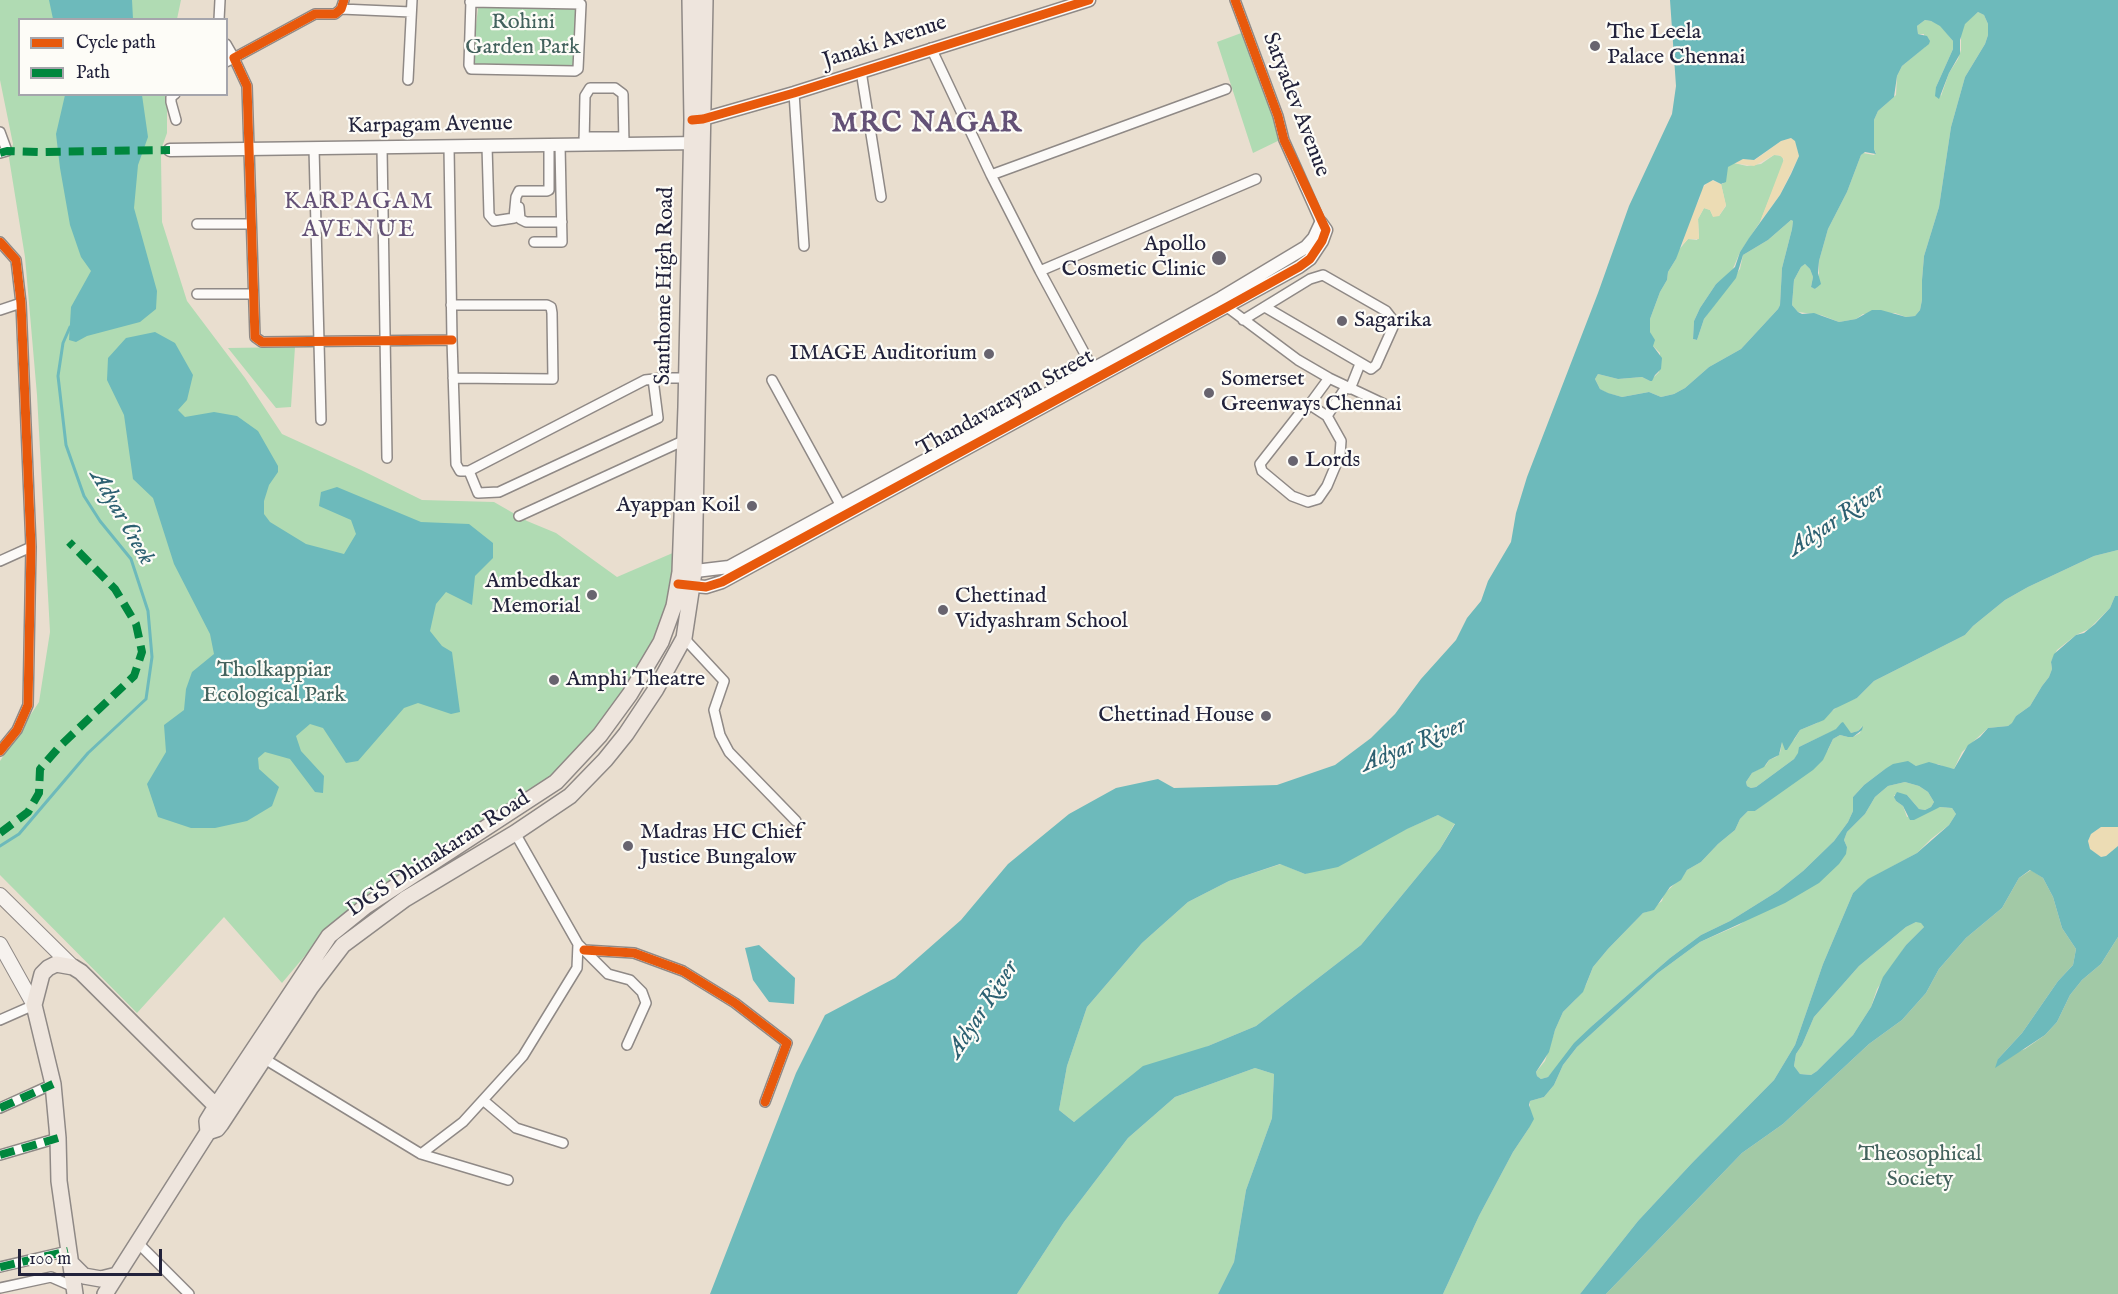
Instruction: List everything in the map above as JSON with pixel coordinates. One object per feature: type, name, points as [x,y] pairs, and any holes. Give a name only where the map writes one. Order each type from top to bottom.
[{"type":"main road","name":"Santhome High Road","points":[[690,0],[698,119]]},
{"type":"main road","name":"Santhome High Road","points":[[686,578],[687,378],[705,0]]},
{"type":"main road","name":"Santhome High Road","points":[[686,578],[697,143]]},
{"type":"main road","name":"DGS Dhinakaran Road","points":[[221,1111],[263,1058],[311,987],[343,945],[405,899],[515,833],[570,796],[605,760],[626,734],[656,689],[684,638],[686,578]]},
{"type":"main road","name":"DGS Dhinakaran Road","points":[[221,1111],[306,968],[329,936],[366,906],[555,782],[600,735],[630,694],[661,642],[686,578]]},
{"type":"main road","points":[[0,895],[221,1111],[207,1121],[208,1132],[105,1294]]},
{"type":"main road","points":[[0,944],[34,1005],[53,1084],[59,1181],[75,1291]]},
{"type":"main road","points":[[34,1005],[42,974],[48,968],[56,964],[73,967]]},
{"type":"main road","points":[[69,1256],[84,1276],[101,1279],[117,1275]]},
{"type":"street","points":[[219,18],[220,0]]},
{"type":"street","points":[[408,80],[412,0]]},
{"type":"street","name":"Janaki Avenue","points":[[698,119],[794,93],[1089,0]]},
{"type":"street","name":"Satyadev Avenue","points":[[1235,0],[1278,116],[1284,140],[1321,223]]},
{"type":"street","points":[[471,1],[581,2],[578,68],[575,71],[471,69],[469,65],[471,1]]},
{"type":"street","points":[[411,12],[342,4],[335,14],[315,14],[230,60],[247,86],[255,333],[258,340],[320,342],[452,340]]},
{"type":"street","points":[[931,48],[991,175],[1040,271],[1097,372]]},
{"type":"street","points":[[861,71],[881,197]]},
{"type":"street","points":[[584,141],[585,96],[590,88],[615,88],[623,94],[624,140]]},
{"type":"street","points":[[991,175],[1226,89]]},
{"type":"street","points":[[794,93],[804,246]]},
{"type":"street","points":[[172,96],[171,102],[176,120]]},
{"type":"street","points":[[0,132],[4,152]]},
{"type":"street","name":"Karpagam Avenue","points":[[170,150],[554,145],[584,141],[624,140],[697,143]]},
{"type":"street","points":[[487,146],[489,216],[494,221],[514,218],[516,197],[519,191],[549,190],[554,145]]},
{"type":"street","points":[[534,242],[562,242],[561,196],[554,145]]},
{"type":"street","points":[[382,147],[387,458]]},
{"type":"street","points":[[449,147],[453,378],[456,464],[460,471],[469,471],[645,380],[687,378]]},
{"type":"street","points":[[314,148],[321,420]]},
{"type":"street","points":[[1040,271],[1256,179]]},
{"type":"street","points":[[561,196],[523,196],[519,200],[520,219],[526,222],[562,222]]},
{"type":"street","name":"Thandavarayan Street","points":[[686,578],[706,587],[722,582],[944,455],[1224,303],[1299,267],[1310,259],[1322,241],[1326,230],[1321,223],[1314,238],[1306,247],[1224,303]]},
{"type":"street","points":[[197,224],[251,224]]},
{"type":"street","points":[[0,242],[16,260],[21,303],[31,547],[28,705],[17,729],[0,751]]},
{"type":"street","points":[[1265,307],[1360,364],[1373,368],[1394,327],[1393,320],[1386,311],[1323,275],[1310,259]]},
{"type":"street","points":[[1243,320],[1311,279],[1323,275]]},
{"type":"street","points":[[196,294],[253,294]]},
{"type":"street","points":[[0,310],[21,303]]},
{"type":"street","points":[[1224,303],[1243,320],[1298,360],[1348,388],[1384,404]]},
{"type":"street","points":[[451,305],[547,305],[551,307],[552,313],[553,379],[453,378]]},
{"type":"street","points":[[1326,416],[1348,388],[1360,364]]},
{"type":"street","points":[[1310,405],[1326,416],[1341,441],[1340,454],[1327,486],[1318,499],[1308,502],[1292,496],[1262,471],[1260,464],[1271,448],[1310,405],[1329,378]]},
{"type":"street","points":[[469,471],[478,493],[499,492],[657,418],[653,379]]},
{"type":"street","points":[[772,380],[841,506]]},
{"type":"street","points":[[519,516],[685,440]]},
{"type":"street","name":"Thandavarayan Street","points":[[686,578],[729,567],[841,506],[944,455]]},
{"type":"street","points":[[0,561],[31,547]]},
{"type":"street","points":[[684,638],[724,681],[714,710],[720,735],[729,752],[796,820]]},
{"type":"street","points":[[515,833],[581,947],[608,974],[630,980],[642,992],[646,1003],[627,1045]]},
{"type":"street","points":[[421,1154],[463,1122],[523,1056],[577,968],[581,947]]},
{"type":"street","points":[[581,947],[634,953],[683,971],[735,1003],[787,1043],[765,1102]]},
{"type":"street","points":[[0,1020],[34,1005]]},
{"type":"street","points":[[263,1058],[421,1154],[508,1180]]},
{"type":"street","points":[[0,1108],[53,1084]]},
{"type":"street","points":[[483,1100],[516,1128],[563,1143]]},
{"type":"street","points":[[0,1155],[58,1138]]},
{"type":"street","points":[[138,1243],[189,1294]]},
{"type":"street","points":[[0,1268],[69,1256]]},
{"type":"street","points":[[0,1288],[51,1277],[75,1291]]},
{"type":"green space","name":"Tholkappiar Ecological Park","points":[[0,0],[181,0],[177,18],[18,18],[18,96],[167,96],[167,133],[161,157],[162,222],[187,301],[245,378],[282,434],[422,500],[494,502],[527,521],[556,533],[617,577],[675,552],[669,599],[650,646],[629,687],[593,735],[548,779],[335,920],[282,983],[224,917],[137,1013],[0,875],[0,761],[39,702],[50,632],[37,395],[25,257],[9,158],[13,144],[0,80]]},
{"type":"green space","name":"Rohini Garden Park","points":[[479,0],[580,6],[574,69],[471,68]]},
{"type":"green space","points":[[1978,12],[1984,15],[1988,24],[1988,35],[1965,77],[1951,127],[1939,207],[1924,256],[1920,310],[1915,316],[1906,317],[1895,313],[1863,314],[1856,319],[1839,322],[1821,315],[1798,312],[1792,305],[1794,280],[1805,264],[1813,277],[1811,287],[1816,289],[1819,261],[1828,229],[1847,192],[1861,155],[1876,153],[1874,120],[1878,111],[1896,95],[1897,76],[1902,66],[1925,47],[1924,34],[1918,34],[1917,26],[1925,20],[1931,21],[1940,25],[1953,41],[1953,49],[1936,87],[1941,96],[1949,73],[1961,50],[1961,32],[1965,23]]},
{"type":"green space","points":[[1244,32],[1284,138],[1253,153],[1217,42]]},
{"type":"green space","points":[[1774,155],[1782,156],[1784,162],[1760,222],[1740,252],[1732,271],[1716,284],[1700,308],[1694,321],[1693,339],[1697,340],[1704,319],[1740,269],[1743,255],[1768,240],[1791,220],[1793,221],[1792,229],[1782,268],[1778,309],[1741,349],[1709,367],[1685,388],[1674,394],[1661,397],[1649,392],[1622,397],[1600,389],[1595,379],[1598,374],[1618,379],[1642,377],[1650,381],[1659,372],[1660,353],[1653,346],[1650,319],[1677,252],[1688,239],[1697,240],[1699,237],[1698,219],[1704,208],[1710,210],[1713,216],[1719,216],[1726,206],[1721,184],[1723,184],[1727,167],[1734,163],[1747,166],[1761,164]]},
{"type":"green space","points":[[295,347],[291,407],[276,408],[228,348]]},
{"type":"green space","points":[[2118,550],[2118,596],[2115,596],[2110,608],[2089,629],[2076,635],[2057,650],[2051,662],[2052,669],[2049,677],[2030,706],[2016,716],[2013,723],[2008,726],[1988,728],[1962,752],[1954,769],[1938,764],[1916,766],[1912,764],[1885,769],[1853,797],[1853,811],[1848,822],[1834,841],[1803,871],[1778,891],[1730,921],[1701,935],[1670,958],[1593,1025],[1548,1077],[1541,1079],[1537,1076],[1536,1072],[1545,1061],[1563,1012],[1586,985],[1593,967],[1608,949],[1643,913],[1662,901],[1664,894],[1687,870],[1701,862],[1735,830],[1740,819],[1748,811],[1755,811],[1789,785],[1828,750],[1833,739],[1840,735],[1853,737],[1860,733],[1862,726],[1858,731],[1851,733],[1841,723],[1837,729],[1799,747],[1799,753],[1794,759],[1756,787],[1747,786],[1746,782],[1752,773],[1780,753],[1782,742],[1794,740],[1800,730],[1817,723],[1841,704],[1857,698],[1874,681],[1965,635],[2005,600],[2094,556]]},
{"type":"green space","points":[[1905,782],[1919,786],[1928,792],[1934,802],[1925,810],[1919,809],[1907,795],[1894,795],[1896,801],[1903,806],[1907,817],[1940,807],[1952,808],[1956,814],[1949,825],[1917,853],[1869,879],[1853,893],[1823,964],[1795,1045],[1774,1080],[1638,1221],[1580,1294],[1443,1294],[1479,1216],[1513,1152],[1529,1128],[1530,1101],[1544,1097],[1577,1047],[1658,973],[1700,942],[1739,925],[1847,847],[1844,840],[1847,832],[1865,814],[1875,797],[1888,786]]},
{"type":"green space","points":[[1438,815],[1455,823],[1440,849],[1361,945],[1256,1026],[1208,1046],[1094,1107],[1074,1122],[1059,1110],[1067,1066],[1087,1007],[1142,943],[1188,902],[1229,881],[1281,864],[1305,874]]},
{"type":"green space","name":"Theosophical Society","points":[[2031,870],[2043,878],[2053,897],[2062,928],[2076,949],[2073,965],[2058,981],[2022,1033],[1998,1059],[2025,1049],[2045,1035],[2057,1022],[2070,995],[2082,980],[2101,964],[2118,937],[2118,1294],[1606,1294],[1742,1153],[1783,1124],[1869,1044],[1902,1020],[1926,993],[1939,969],[1966,938],[2002,908],[2019,878]]},
{"type":"green space","points":[[1921,922],[1924,927],[1906,945],[1877,989],[1871,1007],[1853,1035],[1817,1071],[1811,1075],[1800,1074],[1794,1066],[1796,1054],[1814,1017],[1859,966],[1906,927]]},
{"type":"green space","points":[[1255,1068],[1274,1074],[1272,1118],[1246,1190],[1234,1262],[1218,1294],[1017,1294],[1064,1222],[1128,1138],[1175,1097]]},
{"type":"sand","points":[[1791,138],[1795,140],[1799,156],[1780,195],[1760,222],[1784,159],[1779,155],[1774,155],[1754,166],[1734,163],[1743,159],[1755,160],[1781,141]]},
{"type":"sand","points":[[1711,180],[1721,184],[1726,205],[1719,216],[1713,217],[1710,210],[1704,208],[1698,219],[1699,239],[1688,239],[1682,245],[1691,215],[1700,198],[1701,189]]},
{"type":"sand","points":[[2101,827],[2118,827],[2118,846],[2106,856],[2101,857],[2090,849],[2088,841],[2091,834]]},
{"type":"water","points":[[49,0],[132,0],[133,18],[53,18]]},
{"type":"water","name":"Adyar River","points":[[1670,0],[2118,0],[2118,550],[2094,556],[2005,600],[1965,635],[1874,681],[1857,698],[1834,709],[1824,720],[1800,730],[1787,750],[1782,742],[1779,755],[1752,773],[1746,782],[1747,786],[1756,787],[1794,759],[1799,747],[1836,729],[1841,723],[1843,722],[1851,733],[1863,726],[1862,730],[1853,737],[1840,735],[1833,739],[1823,760],[1813,770],[1755,811],[1748,811],[1740,819],[1735,830],[1701,862],[1687,870],[1681,880],[1670,887],[1654,910],[1643,913],[1608,949],[1593,967],[1583,992],[1563,1012],[1549,1052],[1536,1072],[1537,1076],[1541,1079],[1548,1077],[1574,1043],[1670,958],[1701,935],[1730,921],[1778,891],[1803,871],[1834,841],[1848,822],[1853,811],[1853,797],[1885,769],[1893,764],[1908,761],[1916,766],[1929,762],[1954,769],[1968,745],[1988,728],[2008,726],[2012,723],[2016,716],[2030,706],[2049,677],[2054,654],[2076,635],[2084,633],[2095,624],[2110,608],[2115,596],[2118,596],[2118,827],[2101,827],[2091,834],[2088,841],[2090,849],[2101,857],[2106,856],[2118,846],[2118,937],[2101,964],[2082,980],[2070,995],[2057,1022],[2045,1035],[1995,1068],[1998,1059],[2022,1033],[2058,981],[2073,965],[2076,949],[2062,928],[2053,897],[2043,878],[2030,870],[2019,878],[2002,908],[1966,938],[1939,969],[1926,993],[1902,1020],[1869,1044],[1783,1124],[1742,1153],[1606,1294],[1580,1294],[1638,1221],[1774,1080],[1795,1045],[1823,964],[1853,893],[1868,879],[1917,853],[1949,825],[1956,814],[1952,808],[1940,807],[1910,820],[1903,806],[1894,797],[1897,792],[1907,795],[1919,809],[1925,810],[1934,802],[1928,792],[1919,786],[1905,782],[1888,786],[1875,797],[1865,814],[1847,832],[1844,840],[1847,847],[1846,854],[1819,883],[1785,903],[1700,942],[1658,973],[1577,1047],[1544,1097],[1530,1101],[1529,1105],[1534,1119],[1513,1152],[1479,1216],[1443,1294],[1218,1294],[1234,1262],[1246,1190],[1272,1118],[1274,1074],[1255,1068],[1175,1097],[1128,1138],[1064,1222],[1017,1294],[710,1294],[796,1073],[825,1015],[895,978],[961,920],[1008,864],[1069,814],[1116,788],[1158,779],[1174,788],[1277,785],[1335,765],[1371,738],[1395,714],[1421,679],[1456,640],[1467,618],[1481,601],[1488,581],[1511,542],[1516,513],[1527,477],[1629,206],[1672,114],[1676,86]],"holes":[[[1978,12],[1984,15],[1988,24],[1988,35],[1965,77],[1951,127],[1939,207],[1924,256],[1920,310],[1915,316],[1906,317],[1881,310],[1872,310],[1856,319],[1839,322],[1814,313],[1798,312],[1792,305],[1794,280],[1805,264],[1813,277],[1811,287],[1815,289],[1821,284],[1818,273],[1819,261],[1828,229],[1847,192],[1861,155],[1865,152],[1876,154],[1874,120],[1878,111],[1894,97],[1897,76],[1902,66],[1929,44],[1927,36],[1918,34],[1917,26],[1925,20],[1931,21],[1940,26],[1953,41],[1953,49],[1936,87],[1935,96],[1939,99],[1949,73],[1960,54],[1960,40],[1965,24]],[[1791,138],[1795,141],[1799,156],[1780,195],[1740,252],[1735,267],[1716,284],[1700,308],[1694,321],[1693,339],[1697,340],[1704,319],[1736,278],[1743,255],[1768,240],[1791,220],[1793,221],[1792,229],[1782,268],[1778,309],[1741,349],[1709,367],[1685,388],[1674,394],[1661,397],[1649,392],[1622,397],[1600,389],[1595,379],[1598,374],[1618,379],[1642,377],[1652,381],[1661,369],[1662,358],[1653,346],[1655,340],[1650,332],[1650,319],[1704,185],[1713,180],[1721,184],[1726,182],[1728,167],[1743,159],[1754,160],[1781,141]],[[1438,815],[1455,824],[1440,849],[1361,945],[1256,1026],[1208,1046],[1143,1066],[1074,1122],[1059,1110],[1067,1066],[1087,1007],[1142,943],[1188,902],[1229,881],[1280,864],[1305,874],[1338,867],[1407,829]],[[1916,922],[1921,923],[1924,927],[1906,945],[1883,977],[1871,1007],[1853,1035],[1817,1071],[1811,1075],[1800,1074],[1794,1066],[1796,1054],[1814,1017],[1859,966],[1906,927]]]},
{"type":"water","points":[[65,96],[142,96],[148,137],[138,165],[134,208],[157,291],[156,309],[140,322],[87,336],[76,342],[69,340],[71,307],[91,271],[81,257],[70,225],[56,134]]},
{"type":"water","points":[[155,332],[175,343],[193,375],[187,400],[178,410],[185,417],[214,412],[237,416],[258,431],[278,466],[278,472],[269,485],[264,501],[264,514],[270,522],[306,544],[344,554],[356,534],[351,520],[319,506],[321,492],[337,487],[421,522],[469,524],[493,543],[493,558],[475,576],[472,605],[446,592],[436,604],[430,631],[442,646],[452,652],[460,712],[451,714],[418,703],[404,708],[358,761],[346,763],[323,728],[310,724],[296,736],[301,751],[324,776],[323,793],[315,792],[290,759],[265,752],[258,758],[259,769],[279,787],[272,806],[247,821],[215,828],[191,828],[158,817],[147,784],[166,752],[164,725],[184,710],[186,689],[192,672],[214,654],[210,634],[174,564],[153,498],[133,479],[124,415],[107,380],[108,358],[126,338]]},
{"type":"water","points":[[759,945],[795,978],[794,1004],[769,1002],[753,980],[745,948]]},
{"type":"waterway","name":"Adyar Creek","points":[[0,846],[19,834],[88,753],[146,699],[152,657],[148,611],[131,559],[100,521],[84,496],[66,445],[58,376],[63,343],[70,327]]},
{"type":"marked path","points":[[0,153],[7,151],[170,150]]},
{"type":"marked path","points":[[0,833],[28,812],[39,793],[40,769],[60,746],[134,676],[142,652],[136,624],[115,589],[69,542]]},
{"type":"marked path","points":[[0,1108],[53,1084]]},
{"type":"marked path","points":[[0,1155],[58,1138]]},
{"type":"marked path","points":[[0,1267],[68,1251]]},
{"type":"cycle path","points":[[344,0],[341,9],[335,14],[315,14],[234,58],[247,86],[255,337],[262,342],[452,340]]},
{"type":"cycle path","points":[[692,120],[703,119],[794,93],[1089,0]]},
{"type":"cycle path","points":[[678,584],[706,587],[722,582],[1227,307],[1310,259],[1322,241],[1326,230],[1284,140],[1278,116],[1235,0]]},
{"type":"cycle path","points":[[0,242],[16,260],[21,303],[31,547],[28,705],[17,730],[0,751]]},
{"type":"cycle path","points":[[584,950],[634,953],[683,971],[735,1003],[787,1043],[765,1102]]},
{"type":"place","name":"The Leela Palace Chennai","points":[[1595,46]]},
{"type":"place","name":"Apollo Cosmetic Clinic","points":[[1219,258]]},
{"type":"place","name":"Sagarika","points":[[1342,321]]},
{"type":"place","name":"IMAGE Auditorium","points":[[989,354]]},
{"type":"place","name":"Somerset Greenways Chennai","points":[[1209,393]]},
{"type":"place","name":"Lords","points":[[1293,461]]},
{"type":"place","name":"Ayappan Koil","points":[[752,506]]},
{"type":"place","name":"Ambedkar Memorial","points":[[592,595]]},
{"type":"place","name":"Chettinad Vidyashram School","points":[[943,610]]},
{"type":"place","name":"Amphi Theatre","points":[[554,680]]},
{"type":"place","name":"Chettinad House","points":[[1266,716]]},
{"type":"place","name":"Madras HC Chief Justice Bungalow","points":[[628,846]]},
{"type":"district","name":"MRC NAGAR","points":[[927,125]]},
{"type":"district","name":"KARPAGAM AVENUE","points":[[359,217]]}]
